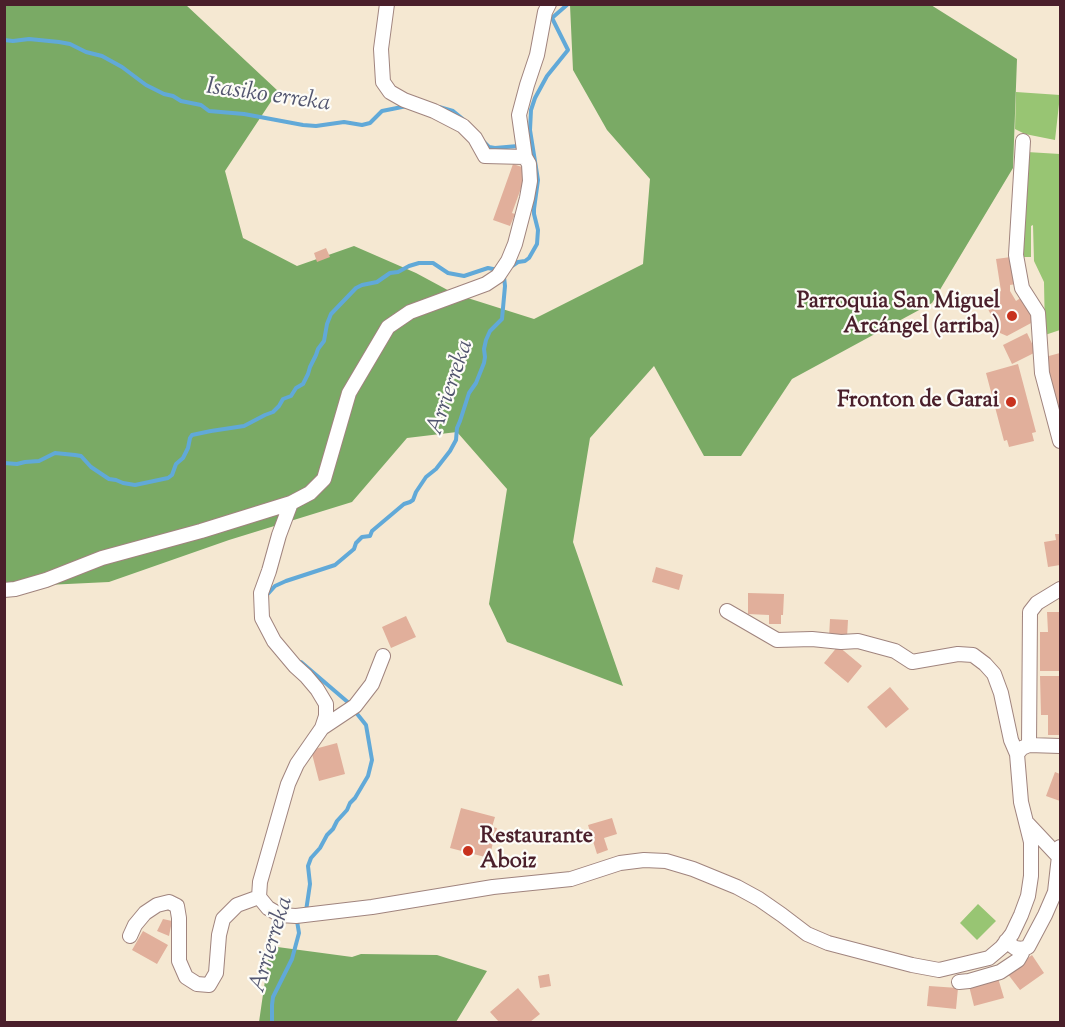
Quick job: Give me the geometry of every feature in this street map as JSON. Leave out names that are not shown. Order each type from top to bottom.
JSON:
[{"type":"street","points":[[387,4],[381,49],[383,82],[390,92],[463,126],[475,138],[485,156],[525,157]]},
{"type":"street","points":[[4,591],[15,590],[46,580],[102,558],[291,503],[310,493],[324,479],[349,393],[388,327],[410,312],[486,284],[498,276],[508,261],[516,244],[530,181],[529,164],[525,157],[519,115],[549,4]]},
{"type":"street","points":[[1023,141],[1017,255],[1022,288],[1038,313],[1042,373],[1060,441]]},
{"type":"street","points":[[291,503],[261,593],[262,618],[274,641],[317,689],[326,704],[326,716],[322,728],[297,764],[288,784],[260,882],[259,897],[267,908],[280,915],[302,915],[382,906],[493,887],[571,879],[620,863],[644,860],[666,861],[737,887],[775,909],[807,934],[828,943],[939,970],[988,957],[1012,934],[1028,896],[1031,876],[1031,842],[1021,802],[1030,612],[1037,603],[1060,589]]},
{"type":"street","points":[[728,611],[777,640],[858,641],[895,651],[912,662],[958,654],[973,655],[994,674],[1001,693],[1011,740],[1023,750],[1060,746]]},
{"type":"street","points":[[322,728],[350,709],[372,684],[383,656]]},
{"type":"street","points":[[1006,941],[1022,950],[1028,947],[1055,891],[1060,852],[1026,822]]},
{"type":"street","points":[[130,936],[145,913],[157,905],[169,902],[177,906],[179,961],[186,977],[197,984],[209,985],[216,972],[219,934],[223,919],[237,906],[259,897]]},
{"type":"street","points":[[959,982],[1000,972],[1018,960],[1022,950]]},
{"type":"green space","points":[[4,5],[186,5],[278,91],[225,171],[243,238],[297,266],[354,246],[416,273],[455,294],[534,319],[643,264],[650,179],[607,130],[573,70],[570,5],[931,5],[1017,59],[1013,168],[932,303],[792,379],[741,456],[704,456],[654,366],[590,438],[573,542],[623,686],[507,642],[489,604],[507,489],[457,432],[407,438],[352,502],[229,540],[109,582],[5,587]]},
{"type":"green space","points":[[1016,92],[1060,95],[1055,140],[1025,134],[1015,129]]},
{"type":"green space","points":[[1027,152],[1060,154],[1060,330],[1045,335],[1044,282],[1034,261],[1033,225],[1031,226],[1031,257],[1022,257]]},
{"type":"green space","points":[[978,904],[996,921],[977,940],[960,923]]},
{"type":"green space","points":[[270,946],[352,957],[361,954],[437,955],[487,971],[456,1022],[259,1022]]},
{"type":"building","points":[[513,164],[528,169],[512,213],[515,214],[510,226],[493,220]]},
{"type":"building","points":[[326,248],[330,257],[317,262],[314,253]]},
{"type":"building","name":"Parroquia San Miguel Arcángel (arriba)","points":[[1011,257],[1016,284],[1010,285],[1010,291],[1016,301],[1022,297],[1030,310],[1033,322],[1007,336],[1000,333],[985,303],[1001,291],[996,259]]},
{"type":"building","points":[[1027,333],[1036,352],[1012,364],[1003,345]]},
{"type":"building","points":[[1060,353],[1060,409],[1059,409],[1045,357]]},
{"type":"building","name":"Fronton de Garai","points":[[1018,364],[1036,432],[1032,433],[1034,441],[1009,447],[1007,440],[1004,441],[986,373]]},
{"type":"building","points":[[1055,534],[1060,534],[1060,565],[1048,567],[1044,542],[1056,540]]},
{"type":"building","points":[[656,567],[683,575],[679,590],[652,582]]},
{"type":"building","points":[[748,593],[784,594],[781,624],[769,624],[769,615],[748,614]]},
{"type":"building","points":[[1047,612],[1060,612],[1060,671],[1040,671],[1040,632],[1048,632]]},
{"type":"building","points":[[406,616],[416,637],[391,648],[382,627]]},
{"type":"building","points":[[830,619],[848,620],[847,638],[829,638]]},
{"type":"building","points":[[838,646],[862,666],[848,683],[824,663]]},
{"type":"building","points":[[1040,676],[1060,676],[1060,735],[1048,735],[1048,715],[1041,715]]},
{"type":"building","points":[[890,687],[909,709],[886,728],[867,707]]},
{"type":"building","points":[[337,743],[345,774],[319,781],[311,750]]},
{"type":"building","points":[[1055,772],[1060,774],[1060,801],[1046,796]]},
{"type":"building","points":[[461,808],[495,817],[492,827],[497,828],[489,858],[450,848]]},
{"type":"building","points":[[612,818],[617,834],[604,838],[608,850],[597,854],[588,825]]},
{"type":"building","points":[[163,919],[172,921],[169,936],[157,931]]},
{"type":"building","points":[[143,931],[168,945],[157,964],[132,950]]},
{"type":"building","points":[[1032,955],[1044,973],[1020,990],[1007,973]]},
{"type":"building","points":[[549,974],[551,986],[540,988],[538,976]]},
{"type":"building","points":[[998,978],[1004,998],[974,1006],[969,986]]},
{"type":"building","points":[[929,986],[958,988],[956,1009],[927,1006]]},
{"type":"building","points":[[518,988],[540,1014],[530,1022],[499,1022],[490,1012]]},
{"type":"waterway","name":"Arrierreka","points":[[512,266],[529,258],[537,244],[538,230],[534,209],[538,180],[530,130],[531,110],[547,76],[568,50],[552,18],[568,4]]},
{"type":"waterway","name":"Isasiko erreka","points":[[4,40],[29,39],[70,44],[86,52],[102,56],[164,94],[181,101],[201,105],[209,111],[244,114],[303,125],[316,126],[344,122],[362,125],[370,123],[382,111],[407,106]]},
{"type":"waterway","name":"Isasiko erreka","points":[[439,107],[453,111],[464,120]]},
{"type":"waterway","name":"Isasiko erreka","points":[[483,141],[489,147],[495,148],[518,146]]},
{"type":"waterway","points":[[4,463],[39,461],[55,453],[81,456],[91,467],[109,479],[123,483],[135,485],[168,478],[172,475],[176,464],[183,458],[192,435],[244,426],[273,412],[283,399],[291,396],[296,388],[303,384],[318,349],[324,341],[331,314],[356,288],[377,282],[390,273],[419,263],[433,263],[448,273],[464,276],[488,268],[498,270]]},
{"type":"waterway","name":"Arrierreka","points":[[266,596],[275,586],[286,581],[335,565],[354,549],[362,537],[370,536],[372,531],[404,504],[413,500],[426,477],[436,469],[450,451],[456,440],[457,428],[469,393],[484,363],[486,340],[490,331],[502,319],[504,277]]},
{"type":"waterway","name":"Arrierreka","points":[[301,662],[350,704]]},
{"type":"waterway","name":"Arrierreka","points":[[306,911],[310,884],[308,866],[311,858],[355,798],[368,776],[372,760],[366,725],[354,710]]},
{"type":"waterway","name":"Arrierreka","points":[[272,1022],[273,997],[292,959],[299,933],[297,921],[299,919]]},
{"type":"place","name":"Parroquia San Miguel Arcángel (arriba)","points":[[1012,316]]},
{"type":"place","name":"Fronton de Garai","points":[[1011,402]]},
{"type":"place","name":"Restaurante Aboiz","points":[[468,851]]}]
